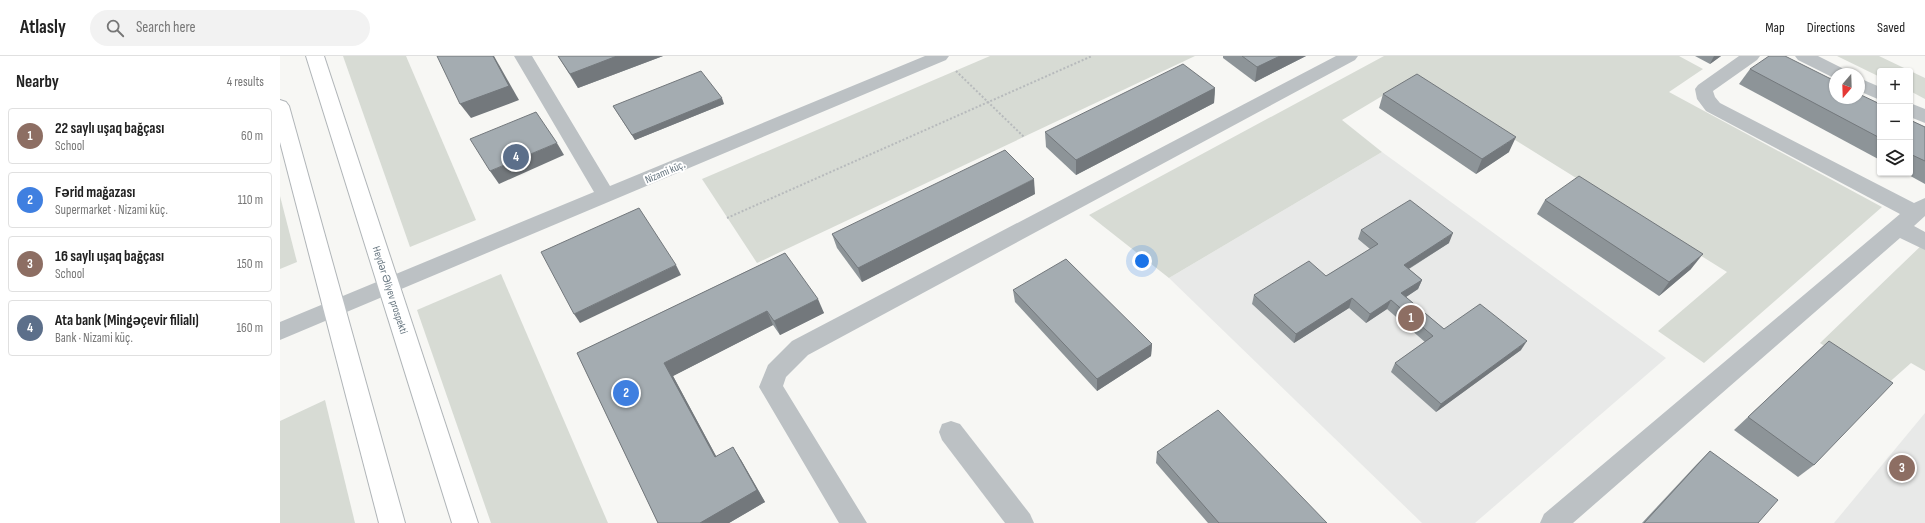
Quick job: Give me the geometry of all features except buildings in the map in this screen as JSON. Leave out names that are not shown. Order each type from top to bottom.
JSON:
[{"type":"main road","name":"Heydər Əliyev prospekti","points":[[315,56],[465,523]]},
{"type":"main road","points":[[280,106],[392,523]]},
{"type":"street","points":[[523,56],[606,196]]},
{"type":"street","name":"Nizami küç.","points":[[280,335],[334,308],[388,285],[606,196],[940,56]]},
{"type":"street","points":[[854,523],[771,387],[776,372],[800,348],[1349,56]]},
{"type":"street","points":[[1751,56],[1704,89],[1706,99],[1713,107],[1913,215],[1925,242]]},
{"type":"street","points":[[1804,56],[1829,68]]},
{"type":"street","points":[[1865,87],[1877,93]]},
{"type":"street","points":[[1913,111],[1925,117]]},
{"type":"street","points":[[1553,523],[1913,215]]},
{"type":"street","points":[[951,432],[1020,523]]},
{"type":"path","points":[[727,218],[1092,56]]},
{"type":"path","points":[[956,71],[1024,137]]},
{"type":"shaded area","points":[[343,56],[406,56],[476,220],[410,247]]},
{"type":"shaded area","points":[[990,56],[1195,56],[757,263],[702,179]]},
{"type":"shaded area","points":[[1384,56],[1679,56],[1703,69],[1669,92],[1882,207],[1704,363],[1658,331],[1727,272],[1414,77],[1342,120],[1382,152],[1169,278],[1089,215]]},
{"type":"shaded area","points":[[1837,56],[1879,56],[1904,68],[1877,68],[1877,76],[1865,70],[1865,68],[1862,68]]},
{"type":"shaded area","points":[[1913,72],[1925,78],[1925,99],[1913,93]]},
{"type":"shaded area","points":[[1382,152],[1666,358],[1475,523],[1422,523],[1169,278]]},
{"type":"shaded area","points":[[280,196],[297,262],[280,269]]},
{"type":"shaded area","points":[[1925,242],[1925,371],[1911,363],[1885,386],[1820,343]]},
{"type":"shaded area","points":[[501,274],[608,523],[491,523],[417,310]]},
{"type":"shaded area","points":[[325,400],[355,523],[280,523],[280,421]]},
{"type":"shaded area","points":[[1925,413],[1925,523],[1834,523]]},
{"type":"place","name":"Ata bank (Mingəçevir filialı)","points":[[516,157]]},
{"type":"place","name":"22 saylı uşaq bağçası","points":[[1411,318]]},
{"type":"place","name":"Fərid mağazası","points":[[626,393]]},
{"type":"place","name":"16 saylı uşaq bağçası","points":[[1902,468]]}]
